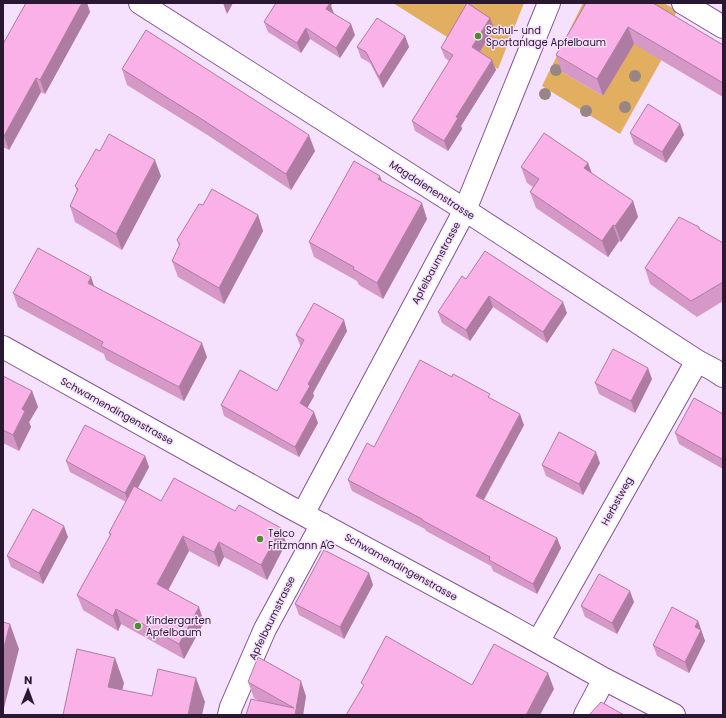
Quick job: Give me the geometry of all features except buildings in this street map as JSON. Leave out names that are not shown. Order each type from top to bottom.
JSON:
[{"type":"street","name":"Magdalenenstrasse","points":[[140,3],[465,210],[714,366]]},
{"type":"street","name":"Apfelbaumstrasse","points":[[303,514],[465,210],[550,3]]},
{"type":"street","points":[[683,3],[723,26]]},
{"type":"street","name":"Schwamendingenstrasse","points":[[3,347],[303,514],[604,679],[674,715]]},
{"type":"street","name":"Herbstweg","points":[[538,642],[714,366]]},
{"type":"street","name":"Apfelbaumstrasse","points":[[229,715],[231,707],[265,629],[322,524]]},
{"type":"street","points":[[585,715],[604,679]]},
{"type":"shaded area","name":"Schul- und Sportanlage Apfelbaum","points":[[393,3],[524,3],[498,69]]},
{"type":"shaded area","points":[[583,3],[602,3],[562,72],[603,96],[657,3],[664,3],[677,11],[668,29],[662,59],[620,134],[542,86]]},
{"type":"place","name":"Schul- und Sportanlage Apfelbaum","points":[[478,36]]},
{"type":"place","name":"Telco Fritzmann AG","points":[[260,539]]},
{"type":"place","name":"Kindergarten Apfelbaum","points":[[138,626]]}]
